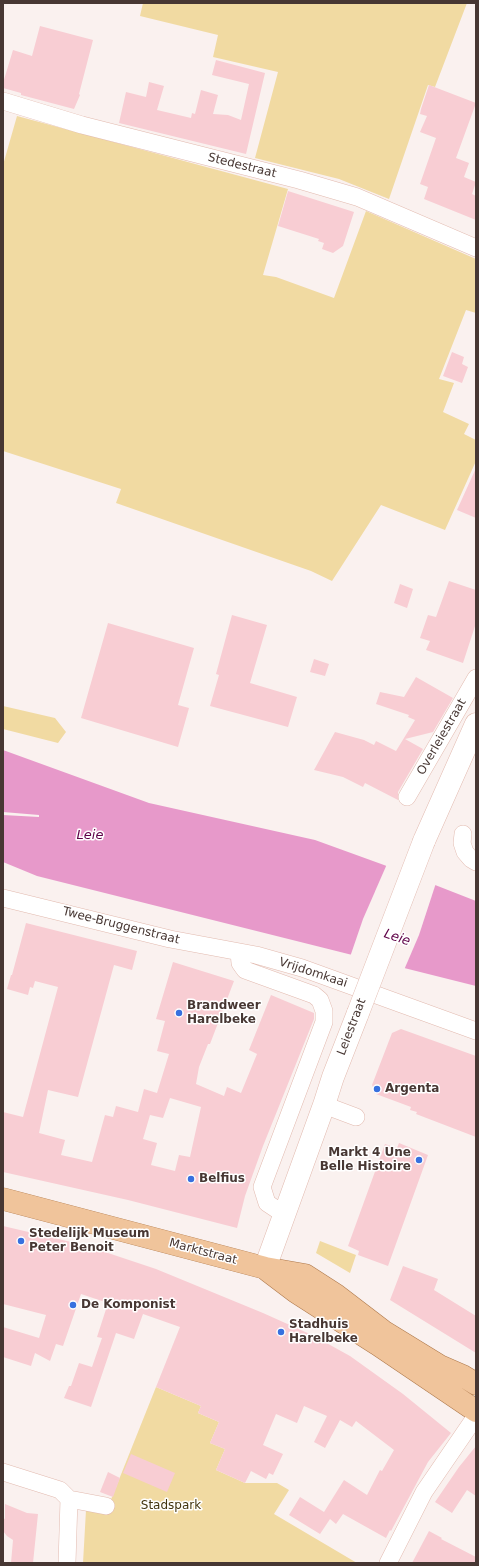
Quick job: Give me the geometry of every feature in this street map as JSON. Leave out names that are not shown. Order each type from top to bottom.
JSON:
[{"type":"main road","name":"Overleiestraat","points":[[424,841],[476,724]]},
{"type":"main road","name":"Leiestraat","points":[[264,1268],[279,1211],[324,1105],[333,1077],[424,841]]},
{"type":"main road","name":"Marktstraat","points":[[3,1199],[264,1268],[305,1275],[336,1295],[382,1332],[440,1366],[463,1376],[476,1384]]},
{"type":"main road","name":"Marktstraat","points":[[264,1268],[296,1292],[377,1344],[474,1421]]},
{"type":"street","name":"Stedestraat","points":[[3,101],[82,125],[299,180],[357,197],[476,248]]},
{"type":"street","name":"Overleiestraat","points":[[407,797],[476,678]]},
{"type":"street","points":[[463,834],[462,848],[467,856],[476,862]]},
{"type":"street","name":"Twee-Bruggenstraat","points":[[3,898],[170,939],[239,953]]},
{"type":"street","points":[[239,953],[240,963],[245,970],[314,996],[320,1000],[325,1015],[324,1022],[262,1187],[267,1203],[279,1211]]},
{"type":"street","name":"Vrijdomkaai","points":[[239,953],[302,968],[476,1031]]},
{"type":"street","points":[[324,1105],[356,1117]]},
{"type":"street","points":[[388,1563],[424,1492],[474,1421]]},
{"type":"street","points":[[3,1472],[60,1490],[69,1499],[106,1506]]},
{"type":"street","points":[[67,1563],[69,1499]]},
{"type":"green space","points":[[143,3],[467,3],[435,87],[428,85],[389,199],[339,179],[255,158],[278,72],[213,57],[218,35],[140,16]]},
{"type":"green space","points":[[17,116],[288,189],[263,275],[276,277],[334,298],[366,211],[476,259],[476,313],[466,310],[439,379],[454,383],[443,412],[469,424],[464,434],[476,440],[476,461],[445,530],[381,505],[332,581],[311,571],[116,503],[121,489],[3,451],[3,165]]},
{"type":"green space","points":[[3,706],[55,718],[66,732],[58,743],[3,729]]},
{"type":"green space","points":[[320,1241],[356,1255],[350,1273],[316,1253]]},
{"type":"green space","name":"Stadspark","points":[[156,1387],[201,1406],[198,1413],[219,1422],[210,1443],[225,1449],[216,1470],[245,1483],[277,1483],[289,1490],[274,1514],[357,1563],[83,1563],[86,1510],[106,1512]]},
{"type":"water","name":"Leie","points":[[3,750],[149,803],[315,840],[476,901],[476,986],[37,876],[3,862],[3,815],[39,817],[39,815],[3,812]]},
{"type":"pier","points":[[387,864],[436,883],[419,935],[404,970],[350,957],[363,919]]},
{"type":"building","points":[[40,26],[93,40],[79,94],[80,95],[74,109],[21,95],[21,93],[3,88],[3,83],[13,50],[32,56]]},
{"type":"building","points":[[216,60],[265,73],[246,154],[119,123],[126,92],[146,97],[149,82],[164,86],[157,110],[191,118],[192,113],[195,114],[201,90],[218,95],[213,114],[228,115],[241,120],[249,84],[212,75]]},
{"type":"building","points":[[429,85],[476,103],[456,158],[469,163],[464,177],[476,182],[472,194],[476,196],[476,220],[424,199],[428,187],[420,184],[436,138],[420,132],[427,116],[420,114]]},
{"type":"building","points":[[288,191],[354,212],[343,246],[333,253],[322,249],[324,243],[318,241],[319,239],[278,226]]},
{"type":"building","points":[[452,352],[464,357],[462,364],[468,367],[462,383],[443,376]]},
{"type":"building","points":[[476,468],[476,518],[457,510]]},
{"type":"building","points":[[449,581],[476,590],[476,623],[463,663],[426,650],[430,641],[420,638],[428,615],[436,617]]},
{"type":"building","points":[[400,584],[413,589],[407,608],[394,603]]},
{"type":"building","points":[[232,615],[267,625],[250,683],[297,697],[288,727],[210,706],[219,675],[216,674]]},
{"type":"building","points":[[108,623],[194,648],[178,705],[189,708],[178,747],[81,718]]},
{"type":"building","points":[[314,659],[329,664],[325,676],[310,672]]},
{"type":"building","points":[[416,677],[453,698],[433,732],[405,739],[423,749],[398,792],[398,800],[365,783],[363,787],[343,777],[314,770],[335,732],[364,740],[374,745],[376,741],[396,751],[415,720],[408,717],[409,715],[376,704],[380,692],[404,697]]},
{"type":"building","points":[[26,923],[137,951],[132,970],[114,965],[78,1097],[48,1090],[39,1133],[65,1140],[61,1155],[92,1162],[105,1115],[113,1117],[116,1106],[138,1112],[144,1089],[157,1093],[169,1054],[157,1051],[165,1021],[156,1019],[173,962],[234,981],[210,1044],[208,1044],[199,1067],[196,1084],[224,1096],[227,1087],[241,1093],[257,1054],[249,1050],[271,995],[314,1013],[314,1019],[263,1146],[245,1196],[237,1228],[128,1200],[3,1172],[3,1112],[23,1117],[58,987],[35,981],[33,988],[30,987],[28,995],[7,989]],"holes":[[[170,1098],[201,1107],[190,1157],[179,1155],[175,1171],[151,1165],[157,1143],[143,1139],[150,1115],[163,1118]]]},
{"type":"building","points":[[401,1029],[476,1056],[476,1137],[416,1114],[417,1112],[410,1110],[411,1107],[376,1094],[372,1085],[392,1033]]},
{"type":"building","points":[[399,1143],[428,1155],[388,1266],[358,1255],[359,1251],[348,1246],[385,1144],[397,1148]]},
{"type":"building","points":[[3,1226],[84,1245],[156,1269],[312,1335],[350,1356],[403,1394],[451,1433],[428,1462],[386,1538],[343,1514],[336,1524],[330,1519],[320,1534],[289,1515],[300,1497],[324,1512],[344,1480],[367,1495],[380,1470],[382,1471],[394,1450],[356,1421],[352,1427],[340,1420],[325,1448],[314,1442],[327,1416],[304,1406],[297,1423],[276,1414],[263,1445],[283,1454],[273,1475],[269,1473],[266,1479],[251,1471],[245,1483],[216,1470],[225,1449],[210,1443],[219,1422],[198,1413],[201,1406],[156,1387],[180,1327],[143,1314],[134,1339],[116,1333],[91,1407],[64,1398],[69,1386],[71,1386],[79,1363],[92,1367],[102,1338],[97,1337],[108,1303],[81,1294],[63,1346],[56,1344],[50,1361],[35,1353],[31,1366],[3,1357],[3,1327],[39,1338],[46,1315],[3,1304]]},
{"type":"building","points":[[403,1266],[438,1279],[434,1290],[476,1316],[476,1353],[390,1300]]},
{"type":"building","points":[[476,1446],[476,1496],[467,1490],[452,1513],[435,1502],[459,1467]]},
{"type":"building","points":[[131,1454],[175,1473],[167,1492],[123,1473]]},
{"type":"building","points":[[108,1472],[120,1478],[113,1497],[100,1492]]},
{"type":"building","points":[[5,1504],[27,1513],[38,1514],[33,1563],[11,1563],[13,1540],[3,1531]]},
{"type":"building","points":[[429,1531],[476,1557],[476,1563],[412,1563]]},
{"type":"place","name":"Brandweer Harelbeke","points":[[179,1013]]},
{"type":"place","name":"Argenta","points":[[377,1089]]},
{"type":"place","name":"Markt 4 Une Belle Histoire","points":[[419,1160]]},
{"type":"place","name":"Belfius","points":[[191,1179]]},
{"type":"place","name":"Stedelijk Museum Peter Benoit","points":[[21,1241]]},
{"type":"place","name":"De Komponist","points":[[73,1305]]},
{"type":"place","name":"Stadhuis Harelbeke","points":[[281,1332]]}]
